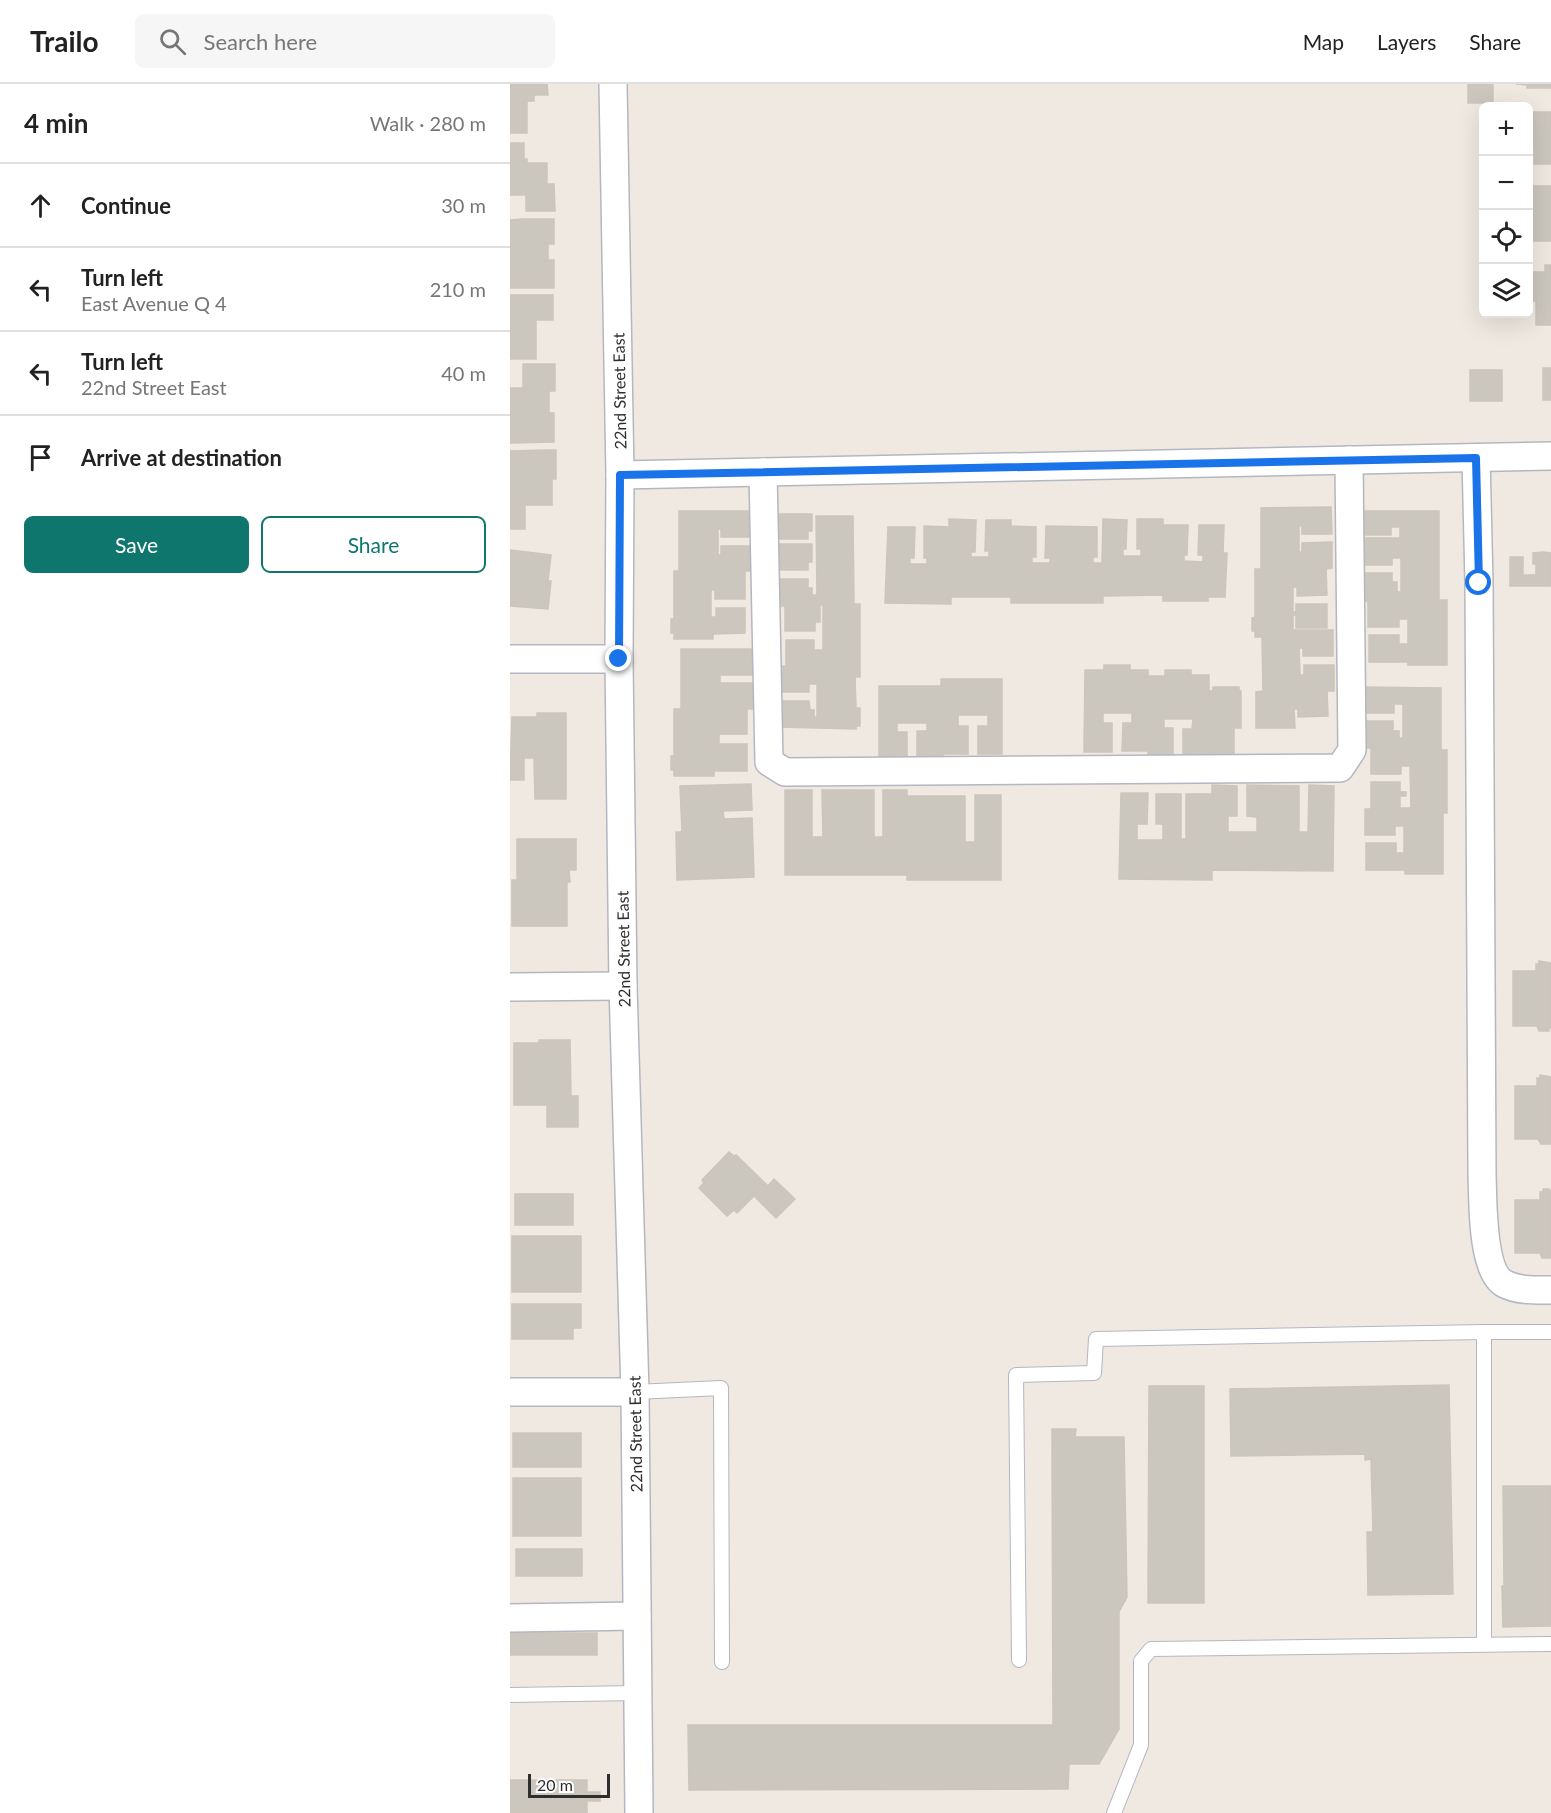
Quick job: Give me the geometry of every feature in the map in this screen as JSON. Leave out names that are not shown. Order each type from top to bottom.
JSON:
[{"type":"street","name":"22nd Street East","points":[[613,84],[620,475],[619,659],[623,986],[635,1392],[639,1813]]},
{"type":"street","points":[[620,475],[1551,456]]},
{"type":"street","points":[[1476,458],[1479,583],[1482,1173],[1486,1247],[1497,1277],[1505,1284],[1526,1290],[1551,1290]]},
{"type":"street","points":[[763,472],[769,762],[785,772],[1340,768],[1352,750],[1349,460]]},
{"type":"street","points":[[510,659],[619,659]]},
{"type":"street","points":[[510,987],[623,986]]},
{"type":"street","points":[[510,1392],[635,1392]]},
{"type":"street","points":[[510,1618],[637,1616]]},
{"type":"lane","points":[[1484,1332],[1484,1644]]},
{"type":"lane","points":[[1019,1660],[1016,1375],[1094,1373],[1096,1339],[1551,1332]]},
{"type":"lane","points":[[635,1392],[721,1388],[722,1662]]},
{"type":"lane","points":[[1114,1813],[1142,1745],[1141,1661],[1151,1649],[1551,1644]]},
{"type":"lane","points":[[510,1695],[638,1693]]},
{"type":"building","points":[[510,84],[547,84],[548,95],[534,95],[534,101],[527,101],[527,133],[510,133]]},
{"type":"building","points":[[1468,84],[1493,84],[1493,102],[1468,103]]},
{"type":"building","points":[[1516,84],[1551,84],[1551,88],[1527,88],[1527,85]]},
{"type":"building","points":[[1533,112],[1551,112],[1551,164],[1534,164]]},
{"type":"building","points":[[510,143],[524,143],[524,159],[527,159],[527,163],[547,163],[547,184],[554,184],[555,211],[526,211],[526,195],[510,195]]},
{"type":"building","points":[[1533,186],[1551,186],[1551,241],[1533,241]]},
{"type":"building","points":[[554,219],[554,244],[548,244],[548,260],[554,260],[554,288],[510,288],[510,220]]},
{"type":"building","points":[[1545,265],[1551,265],[1551,325],[1536,325],[1533,272],[1545,272]]},
{"type":"building","points":[[510,295],[553,295],[553,320],[536,320],[536,359],[510,359]]},
{"type":"building","points":[[523,364],[555,364],[555,391],[549,391],[549,413],[554,413],[554,442],[510,443],[510,388],[523,388]]},
{"type":"building","points":[[1543,368],[1551,368],[1551,400],[1543,400]]},
{"type":"building","points":[[1470,370],[1502,370],[1502,401],[1470,401]]},
{"type":"building","points":[[556,450],[556,479],[552,479],[552,505],[525,505],[525,529],[510,529],[510,451]]},
{"type":"building","points":[[1331,507],[1332,534],[1302,534],[1302,526],[1299,526],[1299,552],[1302,552],[1302,543],[1332,542],[1332,568],[1326,569],[1327,595],[1297,596],[1297,587],[1293,587],[1293,612],[1296,612],[1296,604],[1327,604],[1327,628],[1296,628],[1296,615],[1293,615],[1293,630],[1333,630],[1333,656],[1303,656],[1303,648],[1299,648],[1300,675],[1304,675],[1304,665],[1334,665],[1334,691],[1327,691],[1328,716],[1298,717],[1298,709],[1294,709],[1295,728],[1256,728],[1256,692],[1263,691],[1262,637],[1255,637],[1255,631],[1252,631],[1252,618],[1255,617],[1255,569],[1261,569],[1261,508]]},
{"type":"building","points":[[679,511],[749,511],[749,537],[721,537],[721,529],[718,529],[718,555],[721,555],[721,546],[750,546],[750,571],[745,571],[745,599],[715,599],[715,590],[711,590],[711,617],[716,617],[716,608],[745,608],[745,633],[713,634],[713,639],[674,639],[674,633],[671,633],[671,619],[674,619],[674,571],[679,571]]},
{"type":"building","points":[[1361,511],[1439,511],[1439,600],[1447,600],[1447,665],[1369,662],[1369,635],[1399,635],[1399,644],[1408,644],[1408,619],[1399,619],[1399,627],[1368,627],[1368,601],[1363,601],[1363,573],[1392,573],[1392,582],[1397,582],[1397,592],[1401,592],[1401,558],[1392,558],[1392,565],[1362,565],[1362,538],[1400,538],[1400,527],[1391,527],[1391,535],[1361,535]]},
{"type":"building","points":[[777,514],[812,514],[812,531],[808,531],[808,539],[777,539]]},
{"type":"building","points":[[816,516],[853,516],[854,604],[860,604],[860,677],[855,677],[856,708],[860,708],[860,726],[856,726],[856,729],[780,727],[780,701],[809,701],[810,710],[814,710],[814,717],[817,717],[817,684],[809,684],[809,692],[779,692],[779,666],[786,666],[786,640],[814,640],[814,650],[823,650],[823,605],[820,605],[820,622],[815,622],[815,631],[785,631],[785,606],[779,606],[778,579],[808,579],[808,588],[812,588],[812,595],[817,595]]},
{"type":"building","points":[[949,519],[976,520],[975,552],[971,552],[971,557],[989,557],[989,551],[985,551],[986,520],[1011,520],[1011,526],[1036,527],[1036,557],[1032,557],[1032,563],[1050,563],[1050,558],[1045,558],[1046,526],[1097,527],[1097,557],[1093,557],[1093,563],[1102,563],[1103,519],[1127,520],[1126,549],[1123,549],[1123,556],[1141,556],[1141,549],[1137,549],[1137,519],[1163,519],[1163,525],[1188,525],[1187,555],[1184,555],[1184,561],[1203,562],[1203,555],[1198,555],[1199,525],[1224,525],[1223,553],[1227,553],[1225,597],[1208,597],[1208,601],[1163,601],[1163,595],[1103,596],[1103,603],[1011,603],[1011,597],[951,597],[951,604],[885,603],[888,527],[915,527],[914,558],[910,558],[910,564],[927,564],[927,558],[924,558],[924,526],[949,527]]},
{"type":"building","points":[[778,544],[812,544],[812,562],[808,562],[808,570],[778,570]]},
{"type":"building","points":[[510,550],[551,555],[548,609],[510,606]]},
{"type":"building","points":[[1533,553],[1551,553],[1551,586],[1510,586],[1510,557],[1523,557],[1523,575],[1536,575]]},
{"type":"building","points":[[681,649],[753,649],[753,675],[720,675],[720,683],[754,683],[754,709],[747,709],[747,734],[719,734],[719,744],[747,744],[747,771],[714,771],[714,776],[674,776],[674,770],[671,770],[671,756],[674,756],[674,709],[681,709]]},
{"type":"building","points":[[1104,665],[1130,665],[1130,670],[1148,670],[1148,676],[1165,676],[1165,670],[1191,670],[1191,675],[1209,675],[1209,691],[1213,691],[1213,687],[1239,687],[1241,691],[1241,728],[1234,728],[1234,757],[1183,757],[1183,729],[1192,729],[1193,719],[1164,719],[1164,728],[1173,728],[1173,758],[1148,758],[1148,751],[1122,751],[1123,723],[1132,723],[1132,713],[1103,713],[1103,723],[1112,723],[1112,752],[1084,752],[1085,670],[1104,670]]},
{"type":"building","points":[[941,679],[1002,679],[1002,754],[978,754],[978,726],[988,726],[988,715],[958,715],[958,726],[968,726],[968,754],[943,754],[943,760],[917,760],[917,731],[927,731],[927,723],[897,723],[897,732],[907,732],[907,760],[879,760],[879,686],[941,686]]},
{"type":"building","points":[[1364,687],[1441,688],[1441,750],[1447,750],[1447,813],[1443,813],[1443,874],[1405,874],[1405,870],[1366,870],[1366,843],[1396,843],[1396,853],[1404,853],[1404,826],[1395,826],[1395,835],[1365,835],[1365,809],[1371,809],[1371,782],[1400,782],[1400,792],[1406,792],[1406,796],[1400,796],[1400,808],[1411,808],[1410,766],[1401,766],[1401,774],[1371,774],[1371,748],[1364,748],[1364,721],[1393,721],[1393,731],[1399,731],[1399,738],[1403,738],[1403,704],[1394,704],[1394,713],[1364,713]]},
{"type":"building","points":[[537,713],[566,713],[566,799],[535,799],[534,758],[524,758],[524,780],[510,780],[512,717],[537,717]]},
{"type":"building","points":[[751,784],[752,810],[723,811],[724,819],[752,818],[754,877],[677,880],[676,832],[682,832],[680,786]]},
{"type":"building","points":[[1212,785],[1237,786],[1237,816],[1228,816],[1228,832],[1257,832],[1257,817],[1247,816],[1247,785],[1299,786],[1299,832],[1308,832],[1309,785],[1334,786],[1333,871],[1212,870],[1212,880],[1119,879],[1121,793],[1148,793],[1147,824],[1137,824],[1137,840],[1163,840],[1163,824],[1156,824],[1156,794],[1181,794],[1181,839],[1186,839],[1186,794],[1212,794]]},
{"type":"building","points":[[785,790],[812,790],[812,837],[823,837],[822,790],[874,790],[874,837],[883,837],[883,790],[907,790],[907,796],[965,796],[965,842],[975,842],[975,795],[1001,795],[1001,880],[907,880],[907,875],[785,875]]},
{"type":"building","points":[[517,839],[576,839],[576,870],[569,870],[570,882],[567,882],[567,926],[512,926],[512,880],[517,880]]},
{"type":"building","points":[[1539,961],[1551,963],[1551,1028],[1549,1031],[1539,1031],[1537,1026],[1513,1026],[1513,971],[1536,971],[1536,964],[1539,964]]},
{"type":"building","points":[[539,1040],[570,1040],[571,1096],[578,1096],[578,1127],[547,1127],[547,1105],[514,1105],[514,1043],[539,1043]]},
{"type":"building","points":[[1540,1075],[1551,1077],[1551,1144],[1541,1144],[1538,1139],[1515,1139],[1515,1086],[1537,1086],[1537,1078],[1540,1078]]},
{"type":"building","points":[[729,1152],[736,1155],[768,1186],[774,1179],[795,1199],[776,1218],[754,1196],[737,1213],[734,1210],[727,1216],[699,1188],[704,1183],[702,1180]]},
{"type":"building","points":[[1543,1189],[1549,1189],[1551,1192],[1551,1258],[1542,1258],[1540,1253],[1515,1253],[1515,1200],[1540,1200],[1540,1192],[1543,1192]]},
{"type":"building","points":[[515,1194],[573,1194],[573,1225],[515,1225]]},
{"type":"building","points":[[512,1236],[581,1236],[581,1292],[512,1292]]},
{"type":"building","points":[[512,1304],[581,1304],[581,1328],[573,1328],[573,1339],[512,1339]]},
{"type":"building","points":[[1449,1385],[1453,1594],[1368,1595],[1367,1532],[1373,1532],[1371,1459],[1365,1460],[1365,1454],[1231,1456],[1230,1389]]},
{"type":"building","points":[[1149,1386],[1204,1386],[1204,1603],[1148,1603]]},
{"type":"building","points":[[1052,1429],[1076,1429],[1075,1437],[1124,1437],[1127,1597],[1119,1612],[1119,1729],[1099,1764],[1069,1764],[1068,1789],[689,1790],[688,1725],[1053,1725]]},
{"type":"building","points":[[513,1433],[581,1433],[581,1467],[513,1467]]},
{"type":"building","points":[[513,1478],[581,1478],[581,1536],[513,1536]]},
{"type":"building","points":[[1503,1486],[1551,1486],[1551,1626],[1503,1627]]},
{"type":"building","points":[[516,1549],[582,1549],[582,1576],[516,1576]]},
{"type":"building","points":[[510,1633],[597,1633],[597,1655],[510,1655]]},
{"type":"building","points":[[510,1780],[587,1780],[587,1792],[600,1792],[600,1801],[587,1801],[587,1813],[510,1813]]},
{"type":"route","points":[[619,659],[620,475],[1476,458],[1479,583]]}]
